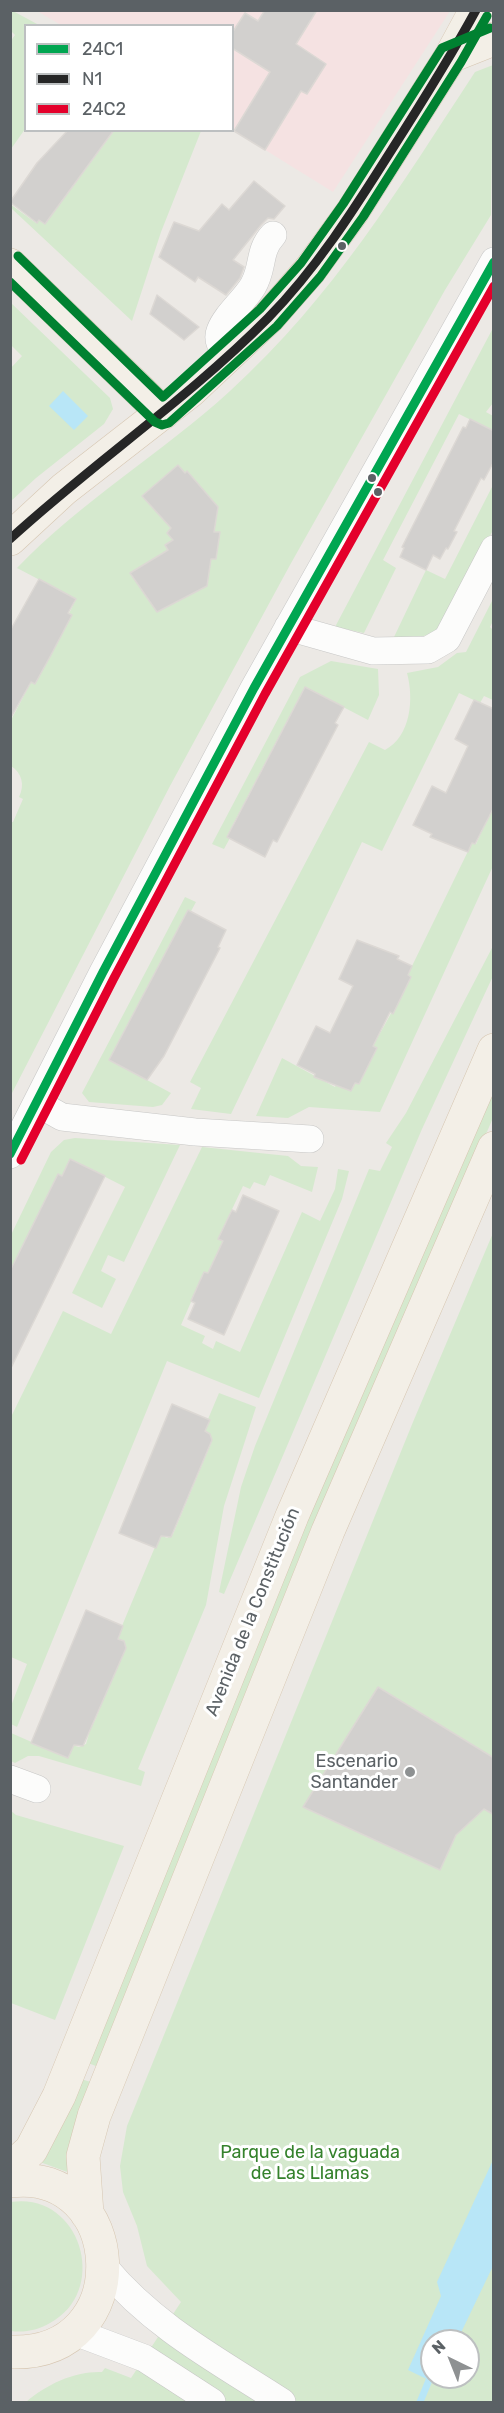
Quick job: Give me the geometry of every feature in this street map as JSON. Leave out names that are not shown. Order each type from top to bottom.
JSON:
[{"type":"main road","points":[[10,539],[64,489],[163,413],[228,356],[276,309],[310,270],[353,211],[451,56],[476,10]]},
{"type":"main road","points":[[451,56],[494,39]]},
{"type":"main road","points":[[10,264],[163,413]]},
{"type":"main road","name":"Avenida de la Constitución","points":[[10,2169],[31,2150],[59,2096],[291,1516],[494,1050]]},
{"type":"main road","points":[[87,2214],[83,2156],[94,2116],[328,1531],[494,1148]]},
{"type":"main road","points":[[10,2181],[31,2181],[47,2185],[62,2192],[87,2214],[100,2240],[105,2268],[97,2303],[75,2332],[44,2349],[16,2358]]},
{"type":"street","points":[[228,356],[219,344],[220,331],[253,286],[260,272],[262,250],[273,235]]},
{"type":"street","points":[[10,1155],[120,941],[288,627],[494,261]]},
{"type":"street","points":[[288,627],[311,636],[373,651],[428,650],[447,639],[494,549]]},
{"type":"street","points":[[37,1103],[63,1117],[195,1132],[310,1139]]},
{"type":"street","points":[[10,1779],[36,1789]]},
{"type":"street","points":[[105,2268],[128,2296],[162,2325],[282,2403]]},
{"type":"street","points":[[75,2332],[136,2354],[212,2403]]},
{"type":"shaded area","points":[[37,11],[450,11],[333,192],[234,131],[234,24],[59,24]]},
{"type":"green space","points":[[11,10],[37,24],[24,24],[24,130],[11,149],[10,42],[15,35],[11,31]]},
{"type":"green space","points":[[493,65],[491,215],[445,290],[290,565],[170,786],[11,1095],[10,822],[13,822],[23,799],[19,797],[22,788],[21,780],[18,772],[11,766],[10,722],[31,682],[35,684],[76,599],[17,568],[94,499],[204,414],[267,355],[333,279],[363,239],[392,199],[475,72]]},
{"type":"green space","points":[[113,132],[201,132],[161,232],[132,321],[11,208],[10,204],[36,223],[39,220],[45,224]]},
{"type":"green space","points":[[10,302],[110,398],[113,409],[104,424],[11,501],[11,368],[22,356],[11,345]]},
{"type":"green space","points":[[493,328],[493,403],[486,412],[493,416],[493,431],[459,414],[383,560],[396,568],[364,633],[335,627]]},
{"type":"green space","points":[[493,485],[493,530],[445,622],[428,635],[394,637],[426,570],[445,579]]},
{"type":"green space","points":[[493,599],[493,621],[490,627],[493,630],[493,700],[484,696],[480,703],[459,693],[382,851],[362,842],[231,1114],[191,1109],[201,1088],[190,1082],[369,742],[385,750],[394,744],[405,726],[410,705],[407,673],[438,667],[457,653],[466,652]]},
{"type":"green space","points":[[331,661],[378,669],[379,695],[368,720],[305,687],[227,836],[230,838],[224,849],[212,844],[300,677]]},
{"type":"green space","points":[[493,807],[493,866],[380,1112],[309,1107],[288,1118],[256,1116],[282,1058],[335,1087],[336,1084],[351,1091],[355,1083],[359,1084],[377,1048],[373,1046],[411,977],[408,975],[412,966],[472,843],[476,844]]},
{"type":"green space","points":[[185,897],[196,902],[110,1060],[171,1093],[162,1105],[153,1107],[89,1102],[82,1093]]},
{"type":"green space","points":[[493,946],[493,976],[422,1129],[224,1594],[219,1592],[241,1487],[255,1446],[369,1169],[380,1171],[392,1147],[386,1143],[406,1113]]},
{"type":"green space","points":[[493,1084],[493,1118],[450,1216],[101,2068],[88,2063],[246,1665]]},
{"type":"green space","points":[[75,1138],[180,1145],[124,1262],[108,1255],[101,1271],[116,1279],[102,1308],[72,1293],[125,1187],[70,1159],[62,1176],[58,1174],[11,1270],[10,1237],[51,1152],[64,1140]]},
{"type":"green space","points":[[202,1147],[288,1156],[301,1166],[318,1167],[312,1192],[270,1175],[265,1186],[254,1182],[250,1189],[243,1186],[218,1239],[223,1241],[208,1273],[204,1272],[181,1325],[205,1336],[202,1343],[213,1349],[216,1341],[240,1352],[302,1212],[320,1221],[335,1189],[338,1169],[349,1171],[342,1199],[259,1398],[167,1361],[17,1727],[11,1724],[11,1706],[27,1664],[11,1657],[10,1419],[63,1311],[111,1334]]},
{"type":"green space","name":"Parque de la vaguada de Las Llamas","points":[[493,1233],[493,2402],[26,2402],[62,2380],[92,2372],[102,2372],[105,2368],[131,2378],[181,2302],[147,2266],[137,2226],[123,2192],[120,2166],[127,2126],[413,1422]]},
{"type":"green space","points":[[219,1393],[256,1407],[224,1506],[206,1605],[138,1769],[145,1772],[141,1786],[39,1756],[28,1756],[15,1763],[11,1761],[11,1733],[68,1758],[72,1745],[79,1747],[86,1744],[90,1730],[87,1724],[92,1726],[96,1718],[125,1645],[117,1638],[119,1633],[160,1535],[167,1538],[173,1534],[212,1441],[210,1434],[203,1431]]},
{"type":"green space","points":[[10,1810],[16,1815],[124,1846],[55,2020],[11,2003]]},
{"type":"green space","points":[[81,2079],[94,2083],[70,2173],[40,2162]]},
{"type":"green space","points":[[11,2202],[35,2203],[55,2212],[70,2227],[79,2246],[83,2267],[79,2289],[69,2308],[50,2323],[16,2332],[11,2331]]},
{"type":"water","points":[[63,391],[88,416],[74,430],[49,406]]},
{"type":"water","points":[[493,2160],[493,2266],[463,2329],[426,2329],[441,2296],[437,2282]]},
{"type":"water","points":[[420,2343],[420,2376],[408,2370]]},
{"type":"building","points":[[265,10],[317,10],[296,44],[326,64],[307,94],[301,91],[265,150],[234,131],[270,72],[234,49],[234,30],[245,13],[258,21]]},
{"type":"building","points":[[66,132],[113,132],[45,224],[39,220],[37,223],[10,202],[37,163]]},
{"type":"building","points":[[254,181],[285,206],[274,219],[268,218],[261,225],[233,260],[244,267],[240,278],[226,295],[198,277],[195,282],[159,257],[174,222],[199,231],[222,204],[229,210]]},
{"type":"building","points":[[157,295],[199,327],[184,340],[150,314]]},
{"type":"building","points":[[470,419],[494,431],[494,461],[484,480],[481,478],[454,531],[457,532],[448,549],[446,548],[440,559],[433,555],[426,570],[400,557],[404,548],[402,547],[463,427],[466,428]]},
{"type":"building","points":[[178,465],[185,473],[187,471],[218,507],[214,532],[220,532],[216,559],[211,559],[207,586],[157,612],[130,573],[168,550],[165,545],[173,540],[167,533],[171,528],[142,496]]},
{"type":"building","points":[[39,579],[76,599],[68,613],[72,615],[35,684],[31,682],[10,719],[10,631]]},
{"type":"building","points":[[305,687],[344,707],[335,723],[338,725],[277,842],[273,840],[265,857],[227,837]]},
{"type":"building","points":[[474,700],[494,709],[494,807],[475,844],[472,843],[468,852],[430,837],[432,834],[413,825],[432,786],[446,793],[468,746],[455,739]]},
{"type":"building","points":[[188,910],[226,930],[218,947],[220,948],[164,1056],[147,1080],[109,1060]]},
{"type":"building","points":[[357,940],[399,956],[397,959],[412,966],[408,975],[411,977],[393,1014],[390,1012],[373,1046],[377,1048],[359,1084],[355,1083],[351,1091],[314,1077],[315,1074],[297,1065],[316,1026],[330,1033],[353,986],[339,979]]},
{"type":"building","points":[[70,1159],[105,1176],[10,1370],[10,1271],[58,1174],[62,1176]]},
{"type":"building","points":[[243,1195],[279,1211],[224,1335],[188,1319],[195,1303],[191,1301],[199,1283],[204,1272],[208,1273],[223,1241],[218,1239],[232,1210],[236,1212]]},
{"type":"building","points":[[172,1404],[210,1420],[205,1431],[210,1434],[212,1440],[171,1537],[161,1536],[156,1548],[119,1533]]},
{"type":"building","points":[[86,1610],[123,1626],[118,1639],[124,1641],[126,1648],[83,1746],[74,1745],[68,1758],[31,1743]]},
{"type":"building","name":"Escenario Santander","points":[[378,1687],[494,1758],[494,1815],[484,1809],[456,1835],[440,1870],[303,1807]]},
{"type":"waterway","points":[[420,2402],[425,2389]]},
{"type":"transit line","name":"N1","points":[[10,539],[74,483],[206,376],[286,299],[318,260],[362,197],[434,83],[476,10]]},
{"type":"transit line","points":[[10,282],[155,422],[162,425],[169,423],[277,326],[320,277],[363,217],[461,62],[487,16]]},
{"type":"transit line","points":[[18,256],[163,397],[260,309],[301,263],[343,204],[442,48],[490,28]]},
{"type":"transit line","name":"24C1","points":[[10,1154],[103,972],[254,688],[494,262]]},
{"type":"transit line","name":"24C2","points":[[21,1160],[114,978],[265,694],[494,286]]},
{"type":"place","name":"Escenario Santander","points":[[410,1772]]}]
